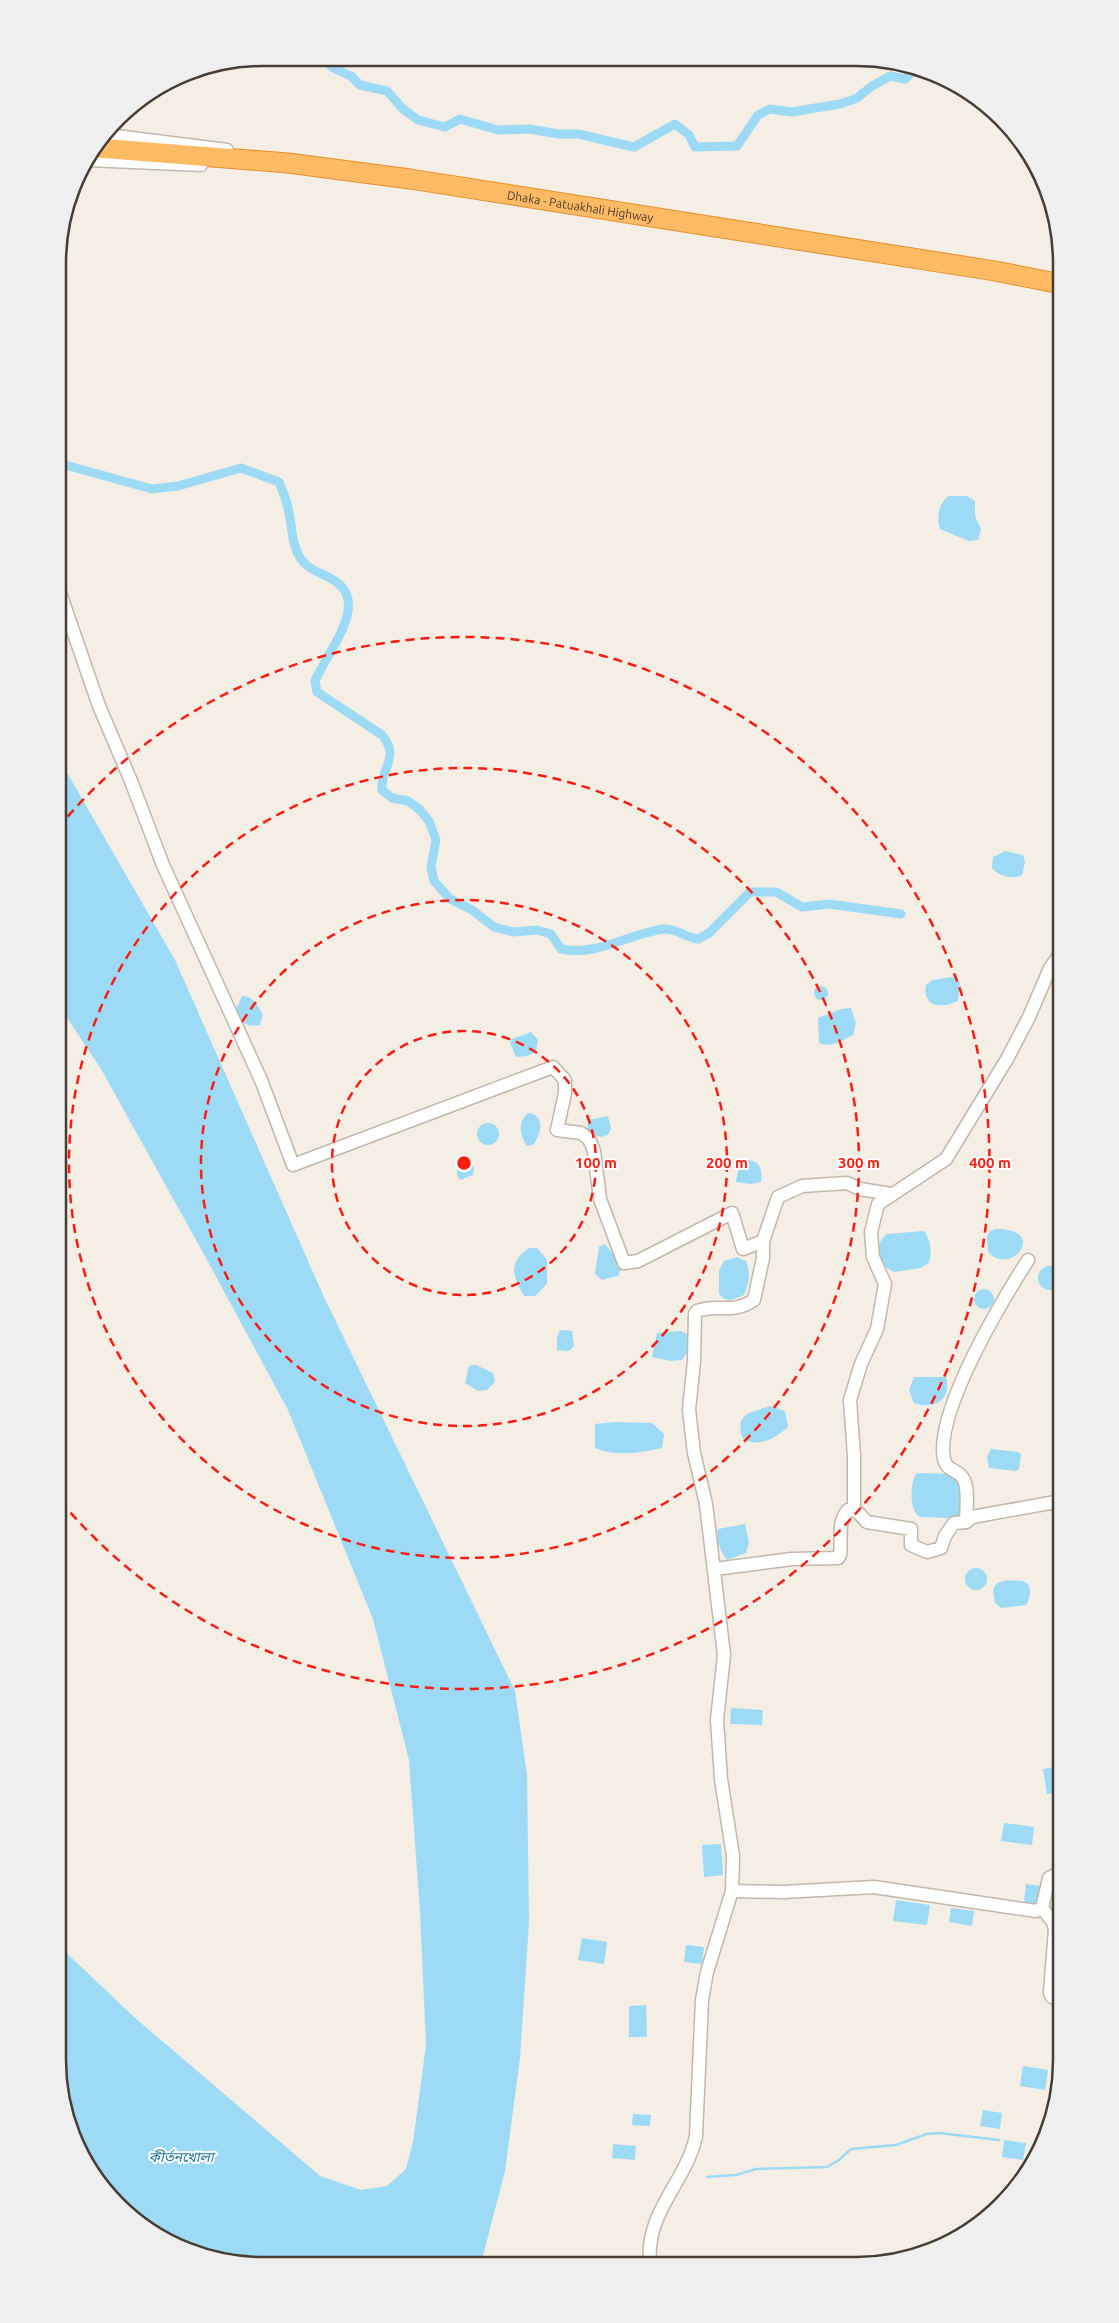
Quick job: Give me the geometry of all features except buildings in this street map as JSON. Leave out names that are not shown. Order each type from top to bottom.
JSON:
[{"type":"highway","name":"Dhaka - Patuakhali Highway","points":[[104,148],[288,163],[420,181],[1053,282]]},
{"type":"street","points":[[113,136],[256,153],[288,163]]},
{"type":"street","points":[[96,160],[254,167],[288,163]]},
{"type":"street","points":[[66,610],[99,706],[131,781],[163,864],[261,1080],[293,1165],[553,1068],[565,1080],[565,1093],[557,1130],[581,1133],[589,1139],[594,1151],[600,1199],[624,1263],[638,1261],[732,1213],[743,1249],[764,1242]]},
{"type":"street","points":[[854,1510],[854,1456],[850,1400],[861,1364],[877,1329],[885,1284],[873,1257],[871,1232],[878,1204],[890,1194],[946,1159],[1007,1059],[1029,1018],[1053,964]]},
{"type":"street","points":[[650,2257],[650,2234],[656,2218],[693,2150],[696,2136],[702,2000],[707,1972],[732,1891],[733,1856],[721,1779],[717,1720],[724,1655],[706,1504],[694,1453],[689,1410],[694,1361],[695,1314],[697,1311],[707,1308],[730,1310],[743,1307],[754,1300],[763,1258],[764,1242],[778,1197],[802,1186],[847,1183],[860,1189],[890,1194]]},
{"type":"street","points":[[966,1522],[964,1481],[958,1473],[949,1469],[945,1463],[943,1451],[947,1418],[975,1353],[1028,1260]]},
{"type":"street","points":[[715,1569],[792,1559],[838,1558],[840,1555],[840,1530],[843,1515],[848,1510],[859,1512],[867,1522],[911,1529],[911,1545],[927,1552],[941,1548],[945,1536],[954,1523],[966,1522],[972,1517],[1053,1502]]},
{"type":"street","points":[[1042,1908],[1049,1878],[1053,1876]]},
{"type":"street","points":[[732,1891],[783,1892],[874,1887],[1036,1911],[1042,1908]]},
{"type":"street","points":[[1042,1908],[1053,1921]]},
{"type":"street","points":[[1053,1955],[1050,1993],[1053,1998]]},
{"type":"water","points":[[949,496],[967,496],[975,501],[975,516],[981,529],[978,540],[969,541],[940,529],[939,511],[943,502]]},
{"type":"water","name":"কীর্তনখোলা","points":[[66,771],[175,960],[324,1297],[515,1691],[527,1775],[529,1922],[520,2058],[505,2171],[483,2257],[264,2257],[225,2253],[188,2242],[143,2216],[115,2190],[87,2147],[73,2111],[66,2059],[66,1953],[134,2017],[320,2176],[361,2190],[387,2186],[406,2169],[413,2142],[426,2045],[420,1912],[409,1760],[373,1619],[288,1410],[101,1069],[66,1016]]},
{"type":"water","points":[[1005,851],[1023,855],[1025,862],[1022,875],[1006,876],[992,868],[993,857]]},
{"type":"water","points":[[952,977],[960,982],[958,1001],[946,1005],[930,1002],[927,998],[926,985],[933,980]]},
{"type":"water","points":[[818,986],[824,986],[828,993],[824,1000],[818,1000],[814,996],[814,990]]},
{"type":"water","points":[[242,996],[246,996],[255,1002],[259,1008],[263,1015],[260,1025],[247,1025],[240,1017],[236,1009]]},
{"type":"water","points":[[851,1008],[856,1023],[853,1035],[828,1045],[819,1043],[818,1018],[841,1009]]},
{"type":"water","points":[[531,1032],[538,1040],[536,1052],[527,1056],[516,1057],[510,1043],[512,1039]]},
{"type":"water","points":[[528,1113],[538,1117],[540,1131],[533,1145],[527,1146],[523,1138],[521,1125]]},
{"type":"water","points":[[608,1116],[611,1129],[608,1135],[601,1137],[587,1133],[588,1120]]},
{"type":"water","points":[[488,1123],[496,1126],[499,1134],[496,1142],[488,1145],[480,1142],[477,1134],[480,1126]]},
{"type":"water","points":[[748,1160],[755,1162],[760,1167],[761,1182],[750,1184],[736,1182],[740,1161]]},
{"type":"water","points":[[472,1161],[473,1175],[460,1180],[457,1175],[457,1165]]},
{"type":"water","points":[[995,1229],[1011,1231],[1020,1236],[1023,1243],[1021,1250],[1015,1256],[1007,1259],[997,1258],[988,1252],[987,1236],[990,1231]]},
{"type":"water","points":[[924,1231],[930,1246],[929,1263],[920,1268],[894,1272],[882,1265],[879,1248],[883,1237],[887,1234]]},
{"type":"water","points":[[605,1244],[622,1266],[618,1276],[602,1280],[595,1274],[599,1247]]},
{"type":"water","points":[[529,1248],[537,1248],[547,1260],[547,1284],[535,1296],[524,1296],[517,1282],[514,1270],[518,1259]]},
{"type":"water","points":[[737,1257],[746,1261],[748,1266],[749,1279],[747,1287],[744,1295],[731,1300],[724,1299],[719,1294],[719,1271],[724,1261]]},
{"type":"water","points":[[1050,1266],[1053,1267],[1053,1289],[1050,1290],[1042,1286],[1038,1278],[1042,1270]]},
{"type":"water","points":[[984,1289],[991,1292],[994,1299],[991,1306],[984,1309],[977,1306],[974,1299],[977,1292]]},
{"type":"water","points":[[560,1330],[572,1331],[574,1346],[569,1351],[557,1350],[557,1337]]},
{"type":"water","points":[[681,1331],[689,1335],[688,1351],[682,1360],[671,1361],[652,1357],[657,1333]]},
{"type":"water","points":[[476,1365],[493,1373],[495,1382],[487,1390],[478,1391],[465,1383],[469,1366]]},
{"type":"water","points":[[914,1377],[946,1377],[947,1385],[944,1397],[934,1404],[921,1405],[914,1403],[909,1390]]},
{"type":"water","points":[[770,1406],[785,1411],[788,1427],[773,1438],[761,1442],[749,1442],[743,1439],[741,1430],[742,1419],[750,1413]]},
{"type":"water","points":[[614,1422],[652,1423],[664,1434],[662,1448],[637,1453],[620,1453],[595,1448],[595,1424]]},
{"type":"water","points":[[991,1449],[1021,1454],[1019,1469],[1016,1471],[989,1468],[987,1457]]},
{"type":"water","points":[[919,1473],[955,1474],[959,1477],[962,1509],[959,1516],[949,1518],[920,1517],[916,1514],[912,1503],[912,1490],[914,1478]]},
{"type":"water","points":[[745,1524],[749,1543],[746,1553],[727,1560],[719,1545],[718,1529]]},
{"type":"water","points":[[976,1568],[986,1575],[987,1579],[980,1589],[976,1590],[966,1583],[965,1579],[972,1569]]},
{"type":"water","points":[[1008,1580],[1021,1581],[1028,1584],[1030,1593],[1026,1605],[1001,1608],[995,1603],[993,1589],[997,1583]]},
{"type":"water","points":[[731,1708],[763,1710],[762,1725],[730,1724]]},
{"type":"water","points":[[1053,1767],[1053,1793],[1047,1794],[1043,1769]]},
{"type":"water","points":[[1004,1823],[1034,1827],[1032,1845],[1001,1841]]},
{"type":"water","points":[[721,1844],[723,1875],[704,1877],[702,1845]]},
{"type":"water","points":[[1026,1884],[1041,1886],[1039,1904],[1024,1902]]},
{"type":"water","points":[[896,1900],[930,1905],[927,1925],[893,1921]]},
{"type":"water","points":[[951,1908],[974,1911],[972,1926],[949,1922]]},
{"type":"water","points":[[582,1938],[607,1942],[604,1964],[578,1960]]},
{"type":"water","points":[[686,1945],[704,1947],[702,1964],[684,1962]]},
{"type":"water","points":[[646,2005],[647,2037],[629,2037],[629,2006]]},
{"type":"water","points":[[1023,2066],[1048,2070],[1045,2090],[1020,2086]]},
{"type":"water","points":[[983,2110],[1002,2113],[1000,2129],[980,2126]]},
{"type":"water","points":[[633,2114],[651,2115],[650,2126],[632,2125]]},
{"type":"water","points":[[1004,2140],[1026,2143],[1023,2160],[1002,2157]]},
{"type":"water","points":[[613,2144],[636,2146],[635,2160],[612,2158]]},
{"type":"waterway","points":[[331,66],[351,76],[360,85],[387,91],[403,109],[418,120],[445,127],[460,119],[498,130],[529,129],[559,134],[578,134],[634,147],[675,124],[689,135],[695,147],[737,146],[758,115],[770,109],[791,112],[840,104],[857,98],[872,86],[890,76],[905,79],[910,74]]},
{"type":"waterway","points":[[66,465],[152,489],[178,486],[241,468],[279,482],[289,511],[293,540],[301,559],[310,568],[332,579],[342,587],[348,597],[348,609],[340,634],[315,681],[317,692],[382,735],[390,750],[390,757],[382,782],[382,790],[392,798],[408,801],[419,809],[429,821],[436,840],[431,867],[434,881],[450,899],[472,910],[494,927],[513,932],[537,930],[551,934],[561,949],[574,951],[600,947],[651,931],[664,929],[673,930],[698,939],[709,933],[750,892],[776,892],[802,907],[829,904],[901,914]]},
{"type":"waterway","points":[[707,2177],[736,2175],[756,2169],[827,2167],[839,2160],[851,2149],[896,2145],[927,2134],[939,2133],[999,2140]]}]
